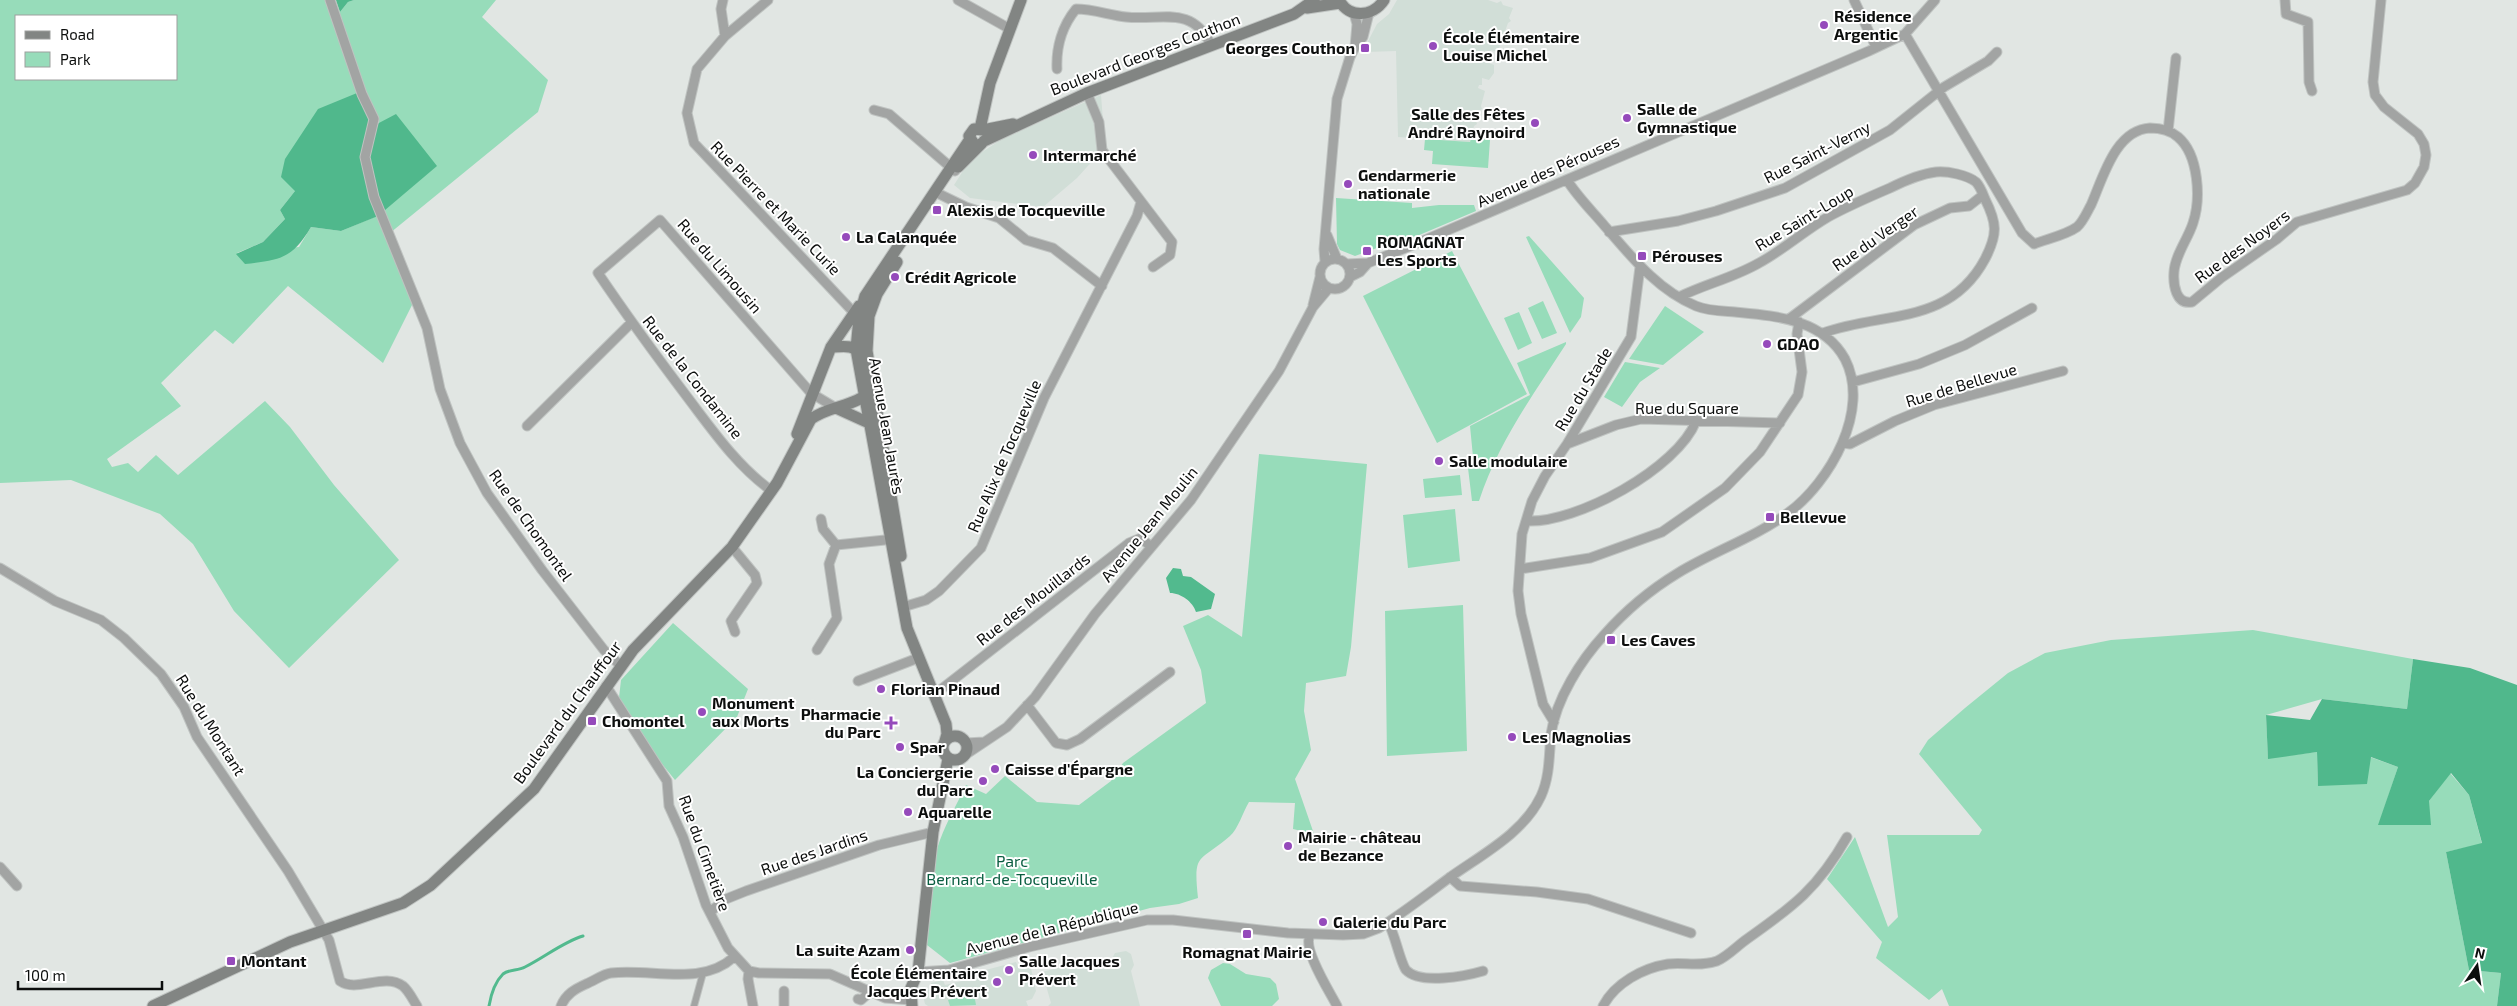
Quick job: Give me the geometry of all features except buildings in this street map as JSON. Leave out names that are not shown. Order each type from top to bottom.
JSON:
[{"type":"main road","name":"Avenue Jean Jaurès","points":[[861,316],[877,294],[953,169],[979,135],[990,84],[1021,0]]},
{"type":"main road","name":"Boulevard Georges Couthon","points":[[1303,9],[1314,0]]},
{"type":"main road","points":[[1339,2],[1354,13],[1369,13],[1376,10],[1384,0]]},
{"type":"main road","name":"Boulevard Georges Couthon","points":[[979,135],[1007,132],[1027,120],[1087,93],[1303,9],[1339,2]]},
{"type":"main road","name":"Avenue Jean Jaurès","points":[[979,135],[978,105],[990,84]]},
{"type":"main road","points":[[984,106],[990,117],[1007,126]]},
{"type":"main road","name":"Boulevard Georges Couthon","points":[[979,135],[1027,120]]},
{"type":"main road","name":"Avenue Jean Jaurès","points":[[894,539],[865,398],[861,316],[866,296],[938,194]]},
{"type":"main road","points":[[792,451],[812,393],[831,347],[861,316]]},
{"type":"main road","points":[[831,347],[848,346],[862,350]]},
{"type":"main road","name":"Avenue Jean Jaurès","points":[[862,350],[873,388],[894,539],[906,607],[907,628],[918,658],[961,740]]},
{"type":"main road","points":[[792,451],[811,419],[820,413],[865,398],[873,388]]},
{"type":"main road","points":[[836,408],[869,423]]},
{"type":"main road","name":"Boulevard du Chauffour","points":[[153,1006],[290,942],[403,903],[431,885],[534,789],[620,665],[732,547],[772,491],[792,451]]},
{"type":"main road","name":"Avenue Jean Jaurès","points":[[906,607],[946,724],[947,734],[945,741]]},
{"type":"main road","points":[[912,1003],[911,988],[918,972],[934,829],[948,759],[943,751],[945,741],[961,740],[965,755],[956,760],[948,759]]},
{"type":"street","name":"Rue de Chomontel","points":[[330,0],[359,87],[374,119],[365,157],[374,197],[427,328],[440,389],[460,443],[487,493],[604,650],[620,665]]},
{"type":"street","points":[[723,0],[721,9],[725,36]]},
{"type":"street","name":"Rue Pierre et Marie Curie","points":[[768,0],[725,36],[697,69],[687,113],[694,143],[861,316]]},
{"type":"street","points":[[958,0],[1010,28]]},
{"type":"street","points":[[1854,0],[1876,47]]},
{"type":"street","points":[[1934,0],[1905,34],[2022,234],[2034,244],[2076,227],[2085,216],[2122,142],[2132,134],[2144,129],[2158,128],[2168,131],[2176,58]]},
{"type":"street","points":[[2285,0],[2286,14],[2308,22],[2309,82],[2312,91]]},
{"type":"street","name":"Rue des Noyers","points":[[2168,131],[2186,145],[2192,156],[2195,177],[2197,202],[2194,221],[2174,273],[2177,297],[2182,301],[2192,302],[2297,222],[2407,190],[2420,176],[2426,155],[2424,144],[2418,134],[2384,107],[2375,95],[2373,82],[2381,0]]},
{"type":"street","points":[[1056,70],[1056,51],[1070,17],[1076,9],[1089,9],[1129,17],[1175,16],[1190,21],[1204,32],[1211,45]]},
{"type":"street","points":[[1326,262],[1326,232],[1337,98],[1355,47],[1357,24],[1354,13]]},
{"type":"street","points":[[1355,47],[1363,38],[1369,13]]},
{"type":"street","name":"Avenue des Pérouses","points":[[1346,264],[1368,263],[1567,180],[1718,114],[1730,112],[1905,34]]},
{"type":"street","name":"Rue Saint-Verny","points":[[1609,232],[1678,221],[1716,212],[1785,188],[1890,130],[1938,92],[1997,52]]},
{"type":"street","points":[[1087,93],[1099,122],[1102,150],[1172,242],[1170,255],[1153,267]]},
{"type":"street","points":[[874,110],[889,114],[953,169]]},
{"type":"street","name":"Rue Saint-Loup","points":[[1678,296],[1700,287],[1723,281],[1759,263],[1828,218],[1911,179],[1937,172],[1964,176],[1976,183]]},
{"type":"street","points":[[1823,333],[1841,327],[1878,321],[1931,307],[1949,300],[1962,290],[1974,277],[1993,243],[1994,218],[1976,183],[1988,176]]},
{"type":"street","name":"Avenue de la République","points":[[918,972],[950,970],[1029,947],[1147,920],[1173,920],[1311,934],[1355,935],[1373,930],[1388,922],[1507,836],[1526,818],[1540,798],[1549,771],[1554,722],[1564,697],[1583,662],[1598,642],[1623,615],[1642,598],[1682,571],[1757,533],[1787,513],[1816,485],[1843,443],[1853,409],[1853,382],[1843,356],[1823,333],[1799,322],[1789,319],[1705,310],[1662,287],[1640,267],[1567,180]]},
{"type":"street","points":[[938,194],[966,207],[999,218],[1032,242],[1053,248],[1102,286]]},
{"type":"street","name":"Rue du Verger","points":[[1789,319],[1914,225],[1950,208],[1969,206],[1983,195]]},
{"type":"street","name":"Rue Alix de Tocqueville","points":[[906,607],[926,600],[939,591],[981,548],[1044,398],[1102,286],[1141,202]]},
{"type":"street","name":"Rue du Limousin","points":[[598,273],[660,220],[812,393]]},
{"type":"street","points":[[1326,232],[1337,259],[1346,264],[1350,277],[1340,288],[1329,288],[1320,277],[1322,266],[1326,262],[1337,259]]},
{"type":"street","name":"Avenue des Pérouses","points":[[1350,277],[1360,272],[1368,263]]},
{"type":"street","name":"Rue du Stade","points":[[1554,722],[1544,704],[1521,614],[1518,591],[1526,521],[1532,501],[1545,476],[1567,444],[1631,337],[1640,267]]},
{"type":"street","name":"Rue de la Condamine","points":[[598,273],[631,322],[721,441],[754,479],[772,491]]},
{"type":"street","name":"Avenue Jean Moulin","points":[[1313,307],[1320,277]]},
{"type":"street","name":"Avenue Jean Moulin","points":[[965,755],[987,742],[1027,706],[1095,614],[1150,546],[1191,500],[1279,371],[1313,307],[1329,288]]},
{"type":"street","points":[[1853,382],[1919,364],[1965,346],[2032,308]]},
{"type":"street","points":[[527,426],[631,322]]},
{"type":"street","points":[[1520,569],[1590,558],[1662,532],[1725,488],[1760,452],[1798,395],[1801,384],[1799,322]]},
{"type":"street","name":"Rue de Bellevue","points":[[1843,443],[1850,444],[1895,421],[1934,405],[2063,371]]},
{"type":"street","points":[[812,393],[836,408]]},
{"type":"street","name":"Rue du Square","points":[[1567,444],[1616,425],[1642,419],[1780,423]]},
{"type":"street","points":[[1526,521],[1538,522],[1568,514],[1598,503],[1626,488],[1669,457],[1684,443],[1696,421]]},
{"type":"street","points":[[821,519],[823,529],[836,545]]},
{"type":"street","name":"Rue des Mouillards","points":[[936,693],[1129,542],[1141,538],[1150,546]]},
{"type":"street","points":[[836,545],[894,539]]},
{"type":"street","points":[[817,650],[837,618],[829,564],[836,545]]},
{"type":"street","points":[[732,547],[755,575],[757,584],[734,614],[731,622],[735,632]]},
{"type":"street","name":"Rue du Montant","points":[[0,568],[55,601],[101,620],[124,638],[161,674],[176,694],[197,737],[283,864],[330,940],[340,981],[349,985],[382,981],[395,983],[403,987],[417,1006]]},
{"type":"street","points":[[858,681],[918,658]]},
{"type":"street","points":[[1027,706],[1056,742],[1067,745],[1080,739],[1170,672]]},
{"type":"street","name":"Rue du Cimetière","points":[[606,686],[667,781],[669,806],[683,837],[710,912],[734,957],[749,970]]},
{"type":"street","points":[[961,740],[987,742]]},
{"type":"street","name":"Rue des Jardins","points":[[710,912],[726,899],[746,891],[879,845],[934,829]]},
{"type":"street","points":[[1603,1006],[1610,994],[1623,983],[1647,969],[1669,964],[1702,964],[1718,960],[1732,951],[1805,896],[1836,857],[1847,837]]},
{"type":"street","points":[[0,867],[17,886]]},
{"type":"street","points":[[1450,877],[1460,886],[1537,892],[1588,899],[1691,932]]},
{"type":"street","points":[[1388,922],[1403,964],[1411,973],[1428,978],[1448,977],[1483,971]]},
{"type":"street","points":[[1311,934],[1307,940],[1310,953],[1337,1006]]},
{"type":"street","points":[[561,1006],[571,991],[609,973],[703,973],[722,966],[734,957]]},
{"type":"street","points":[[753,1006],[748,979],[749,970],[759,973],[830,974],[885,998],[912,1003]]},
{"type":"street","points":[[694,1006],[703,973]]},
{"type":"street","points":[[784,991],[784,1006]]},
{"type":"street","points":[[858,999],[861,1000],[870,992]]},
{"type":"shaded area","points":[[336,0],[354,0],[348,2],[340,12]]},
{"type":"shaded area","name":"École Élémentaire Louise Michel","points":[[1397,0],[1488,0],[1497,3],[1501,1],[1503,5],[1513,8],[1509,18],[1511,21],[1508,23],[1503,37],[1504,41],[1501,42],[1498,52],[1491,50],[1489,54],[1491,56],[1489,63],[1494,65],[1494,73],[1489,80],[1482,78],[1482,85],[1479,85],[1478,88],[1485,91],[1482,109],[1479,111],[1477,124],[1474,126],[1470,142],[1398,137],[1396,51],[1366,52],[1368,47],[1366,45],[1377,24],[1389,14]]},
{"type":"shaded area","points":[[357,93],[365,110],[377,124],[396,114],[437,166],[378,216],[341,231],[311,227],[298,246],[284,256],[245,264],[236,254],[263,242],[285,219],[280,210],[295,191],[281,177],[285,159],[318,109]]},
{"type":"shaded area","points":[[1101,95],[1105,147],[1077,178],[1043,207],[970,198],[954,185],[970,160],[1002,139]]},
{"type":"shaded area","points":[[1173,568],[1181,569],[1183,576],[1191,577],[1215,594],[1211,609],[1196,612],[1186,599],[1170,593],[1166,578]]},
{"type":"shaded area","points":[[2413,659],[2470,668],[2517,685],[2517,1006],[2497,1006],[2501,973],[2469,970],[2446,852],[2482,843],[2469,795],[2451,773],[2429,801],[2431,825],[2378,825],[2398,767],[2371,757],[2367,784],[2318,786],[2317,752],[2268,759],[2266,715],[2310,720],[2322,699],[2407,709]]},
{"type":"shaded area","points":[[1126,951],[1131,954],[1134,965],[1131,971],[1140,1006],[1048,1006],[1051,1003],[1042,972],[1077,963],[1079,968],[1111,960],[1115,953]]},
{"type":"shaded area","name":"École Élémentaire Jacques Prévert","points":[[1029,959],[1036,991],[1032,999],[1026,1001],[1028,1006],[928,1006],[925,1004],[922,991],[932,989],[931,983],[943,980],[945,985],[979,977],[978,972],[1016,962],[1018,967],[1025,966],[1024,960]]},
{"type":"green space","points":[[0,0],[336,0],[340,12],[348,2],[354,0],[496,0],[482,17],[548,80],[538,112],[390,233],[417,295],[383,363],[288,286],[233,344],[215,330],[161,383],[181,406],[107,459],[112,467],[128,463],[138,472],[156,455],[178,475],[265,401],[290,427],[334,485],[399,560],[289,668],[234,611],[193,544],[160,514],[71,480],[0,483]],"holes":[[[357,93],[364,106],[382,126],[436,166],[377,216],[341,231],[311,227],[299,247],[237,253],[263,242],[285,219],[280,210],[295,191]]]},
{"type":"green space","points":[[1472,135],[1490,140],[1488,168],[1432,164],[1433,151],[1424,150],[1425,139],[1470,142]]},
{"type":"green space","points":[[1336,198],[1412,203],[1412,208],[1439,205],[1474,205],[1476,211],[1417,236],[1396,241],[1355,256],[1340,250],[1337,244]]},
{"type":"green space","points":[[1529,236],[1584,298],[1581,317],[1570,333],[1526,237]]},
{"type":"green space","points":[[1452,251],[1527,394],[1437,443],[1363,296]]},
{"type":"green space","points":[[1543,301],[1557,333],[1542,339],[1528,308]]},
{"type":"green space","points":[[1665,306],[1704,332],[1663,365],[1629,359]]},
{"type":"green space","points":[[1519,312],[1532,343],[1518,350],[1504,318]]},
{"type":"green space","points":[[1566,342],[1506,439],[1479,501],[1472,501],[1468,468],[1474,467],[1470,426],[1530,395],[1517,363]]},
{"type":"green space","points":[[1625,362],[1660,368],[1640,382],[1622,407],[1604,397]]},
{"type":"green space","name":"Parc Bernard-de-Tocqueville","points":[[1259,454],[1367,464],[1351,647],[1346,676],[1306,683],[1304,711],[1311,750],[1295,779],[1314,834],[1293,829],[1295,803],[1249,802],[1233,833],[1200,859],[1197,872],[1198,898],[1179,904],[1150,908],[950,963],[927,945],[932,883],[937,849],[966,785],[986,794],[1005,776],[1037,802],[1079,805],[1111,781],[1123,763],[1206,703],[1201,670],[1183,626],[1208,615],[1242,637]]},
{"type":"green space","points":[[1460,475],[1462,495],[1425,498],[1423,479]]},
{"type":"green space","points":[[1455,509],[1460,561],[1408,568],[1403,515]]},
{"type":"green space","points":[[1463,605],[1467,751],[1387,756],[1385,611]]},
{"type":"green space","points":[[673,623],[748,689],[737,717],[675,780],[650,749],[619,698],[621,680]]},
{"type":"green space","points":[[2253,630],[2413,659],[2407,709],[2322,699],[2266,715],[2268,758],[2317,752],[2318,785],[2370,757],[2398,767],[2379,824],[2429,801],[2450,773],[2469,795],[2482,844],[2446,852],[2469,970],[2501,973],[2497,1006],[1949,1006],[1942,989],[1929,1000],[1876,958],[1882,942],[1827,879],[1855,837],[1888,927],[1898,917],[1887,835],[1979,835],[1982,830],[1919,754],[1928,740],[2008,673],[2045,653],[2111,640]]},
{"type":"green space","points":[[1223,963],[1230,964],[1246,974],[1270,978],[1276,984],[1279,999],[1272,1006],[1221,1006],[1208,978],[1211,970]]},
{"type":"green space","points":[[974,994],[976,1005],[950,1006],[948,1000]]},
{"type":"waterway","points":[[489,1006],[493,989],[503,974],[525,967],[568,942],[583,936]]},
{"type":"place","name":"Résidence Argentic","points":[[1824,25]]},
{"type":"place","name":"École Élémentaire Louise Michel","points":[[1433,46]]},
{"type":"place","name":"Georges Couthon","points":[[1365,48]]},
{"type":"place","name":"Salle de Gymnastique","points":[[1627,118]]},
{"type":"place","name":"Salle des Fêtes André Raynoird","points":[[1535,123]]},
{"type":"place","name":"Intermarché","points":[[1033,155]]},
{"type":"place","name":"Gendarmerie nationale","points":[[1348,184]]},
{"type":"place","name":"Alexis de Tocqueville","points":[[937,210]]},
{"type":"place","name":"La Calanquée","points":[[846,237]]},
{"type":"place","name":"ROMAGNAT Les Sports","points":[[1367,251]]},
{"type":"place","name":"Pérouses","points":[[1642,256]]},
{"type":"place","name":"Crédit Agricole","points":[[895,277]]},
{"type":"place","name":"GDAO","points":[[1767,344]]},
{"type":"place","name":"Salle modulaire","points":[[1439,461]]},
{"type":"place","name":"Bellevue","points":[[1770,517]]},
{"type":"place","name":"Les Caves","points":[[1611,640]]},
{"type":"place","name":"Florian Pinaud","points":[[881,689]]},
{"type":"place","name":"Monument aux Morts","points":[[702,712]]},
{"type":"place","name":"Chomontel","points":[[592,721]]},
{"type":"place","name":"Pharmacie du Parc","points":[[891,723]]},
{"type":"place","name":"Les Magnolias","points":[[1512,737]]},
{"type":"place","name":"Spar","points":[[900,747]]},
{"type":"place","name":"Caisse d'Épargne","points":[[995,769]]},
{"type":"place","name":"La Conciergerie du Parc","points":[[983,781]]},
{"type":"place","name":"Aquarelle","points":[[908,812]]},
{"type":"place","name":"Mairie - château de Bezance","points":[[1288,846]]},
{"type":"place","name":"Galerie du Parc","points":[[1323,922]]},
{"type":"place","name":"Romagnat Mairie","points":[[1247,934]]},
{"type":"place","name":"La suite Azam","points":[[910,950]]},
{"type":"place","name":"Montant","points":[[231,961]]},
{"type":"place","name":"Salle Jacques Prévert","points":[[1009,970]]},
{"type":"place","name":"École Élémentaire Jacques Prévert","points":[[997,982]]}]
